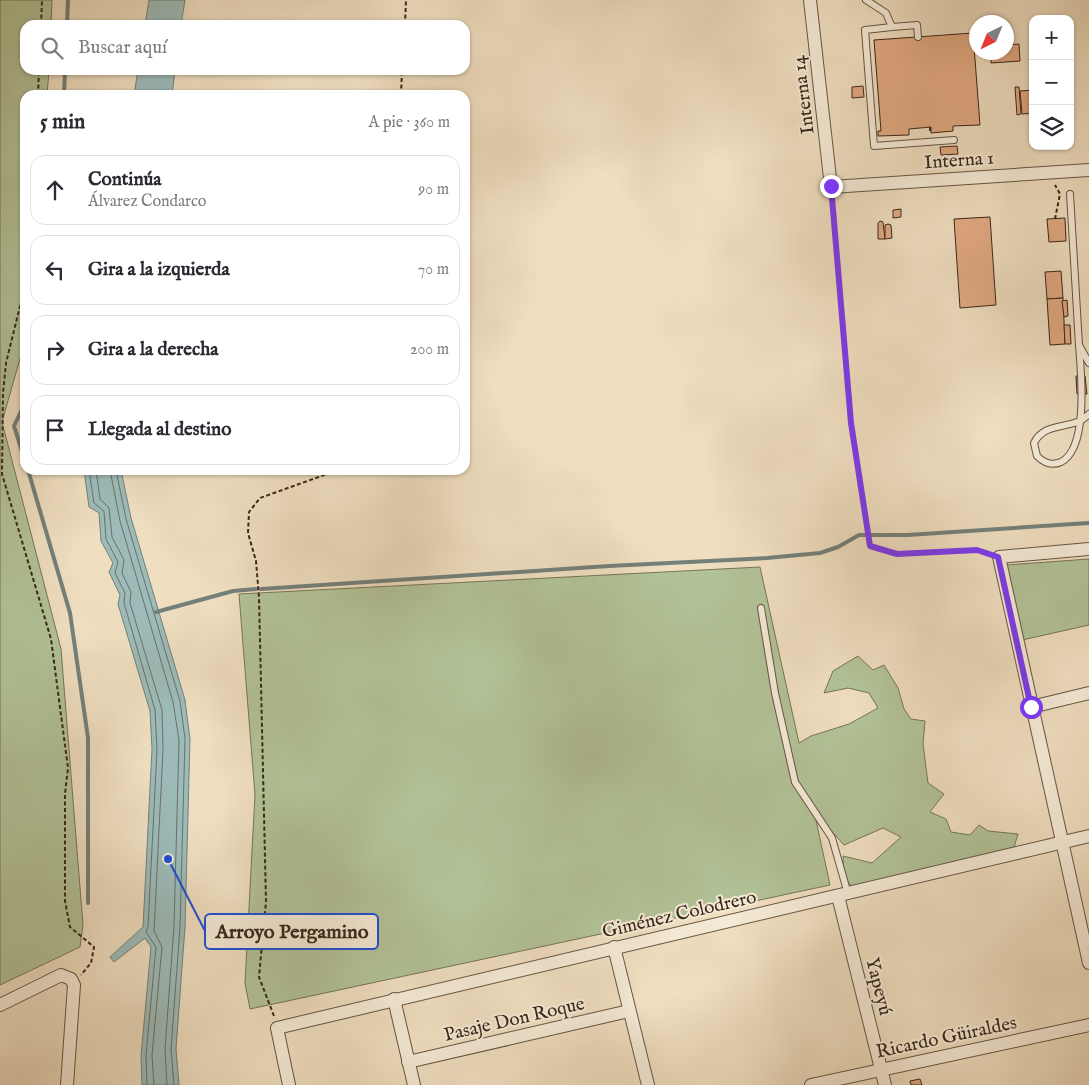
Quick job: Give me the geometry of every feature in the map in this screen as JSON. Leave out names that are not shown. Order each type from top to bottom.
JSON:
[{"type":"street","name":"Interna 14","points":[[810,0],[831,186]]},
{"type":"street","name":"Interna 1","points":[[831,186],[1089,170]]},
{"type":"street","points":[[1089,549],[998,557],[1089,963]]},
{"type":"street","points":[[1031,707],[1089,693]]},
{"type":"street","name":"Giménez Colodrero","points":[[277,1028],[1089,836]]},
{"type":"street","name":"Yapeyú","points":[[843,895],[885,1085]]},
{"type":"street","points":[[614,947],[648,1085]]},
{"type":"street","points":[[0,1005],[61,975],[67,976],[74,985],[67,1085]]},
{"type":"street","points":[[394,999],[414,1085]]},
{"type":"street","name":"Pasaje Don Roque","points":[[408,1062],[629,1012]]},
{"type":"street","name":"Ricardo Güiraldes","points":[[811,1085],[882,1068],[1089,1025]]},
{"type":"street","points":[[277,1028],[289,1085]]},
{"type":"lane","points":[[866,0],[886,13],[892,27]]},
{"type":"lane","points":[[918,37],[917,25],[865,30],[874,146],[954,140]]},
{"type":"lane","points":[[1070,194],[1076,258],[1075,280],[1083,421],[1074,450],[1063,462],[1049,464],[1037,456],[1034,443],[1042,432],[1050,428],[1083,421],[1089,414]]},
{"type":"lane","points":[[1079,345],[1089,363]]},
{"type":"lane","points":[[761,608],[776,693],[795,782],[832,838],[843,895]]},
{"type":"path","points":[[41,20],[42,0]]},
{"type":"path","points":[[405,20],[406,0]]},
{"type":"path","points":[[38,90],[39,75]]},
{"type":"path","points":[[401,90],[402,75]]},
{"type":"path","points":[[1048,172],[1060,194],[1055,219]]},
{"type":"path","points":[[831,186],[851,423],[870,546],[897,554],[977,550],[998,557]]},
{"type":"path","points":[[20,306],[6,363],[2,393],[2,474],[52,648],[68,768],[65,794],[65,901],[70,927],[94,947],[91,963],[74,985]]},
{"type":"path","points":[[277,1028],[272,1005],[259,977],[266,902],[260,627],[256,560],[248,533],[249,512],[260,498],[324,475]]},
{"type":"green space","points":[[0,0],[52,0],[51,20],[20,20],[20,75],[49,75],[47,90],[20,90],[20,359],[2,422],[61,649],[83,925],[80,947],[0,985]]},
{"type":"green space","points":[[1089,559],[1089,625],[1022,640],[1007,565]]},
{"type":"green space","points":[[760,567],[799,743],[811,736],[849,724],[878,708],[869,693],[848,688],[824,693],[833,671],[858,656],[873,670],[884,665],[898,688],[904,709],[911,719],[925,721],[923,744],[928,783],[944,794],[930,812],[946,819],[951,832],[970,835],[979,825],[988,831],[1018,834],[1014,847],[990,858],[853,888],[844,877],[843,856],[872,863],[901,837],[883,828],[844,845],[814,811],[830,885],[250,1009],[245,983],[255,795],[239,594]]},
{"type":"water","points":[[149,0],[185,0],[182,20],[146,20]]},
{"type":"water","points":[[137,75],[174,75],[173,90],[135,90]]},
{"type":"water","points":[[85,475],[122,475],[131,518],[185,700],[190,739],[185,927],[176,1049],[179,1085],[142,1085],[141,1056],[151,947],[145,938],[114,962],[110,957],[143,927],[152,749],[150,711],[118,604],[120,595],[109,572],[113,563],[101,541],[99,513],[89,507]]},
{"type":"building","points":[[969,33],[969,60],[975,60],[980,125],[953,126],[953,131],[931,133],[931,127],[909,129],[909,135],[878,136],[878,131],[881,131],[874,40]]},
{"type":"building","points":[[1014,44],[1019,44],[1020,61],[991,63],[991,60],[1014,60]]},
{"type":"building","points":[[863,86],[864,97],[852,98],[852,87]]},
{"type":"building","points":[[1015,87],[1019,87],[1021,114],[1017,115]]},
{"type":"building","points":[[1029,90],[1029,113],[1022,114],[1020,91]]},
{"type":"building","points":[[957,146],[958,154],[941,155],[940,147]]},
{"type":"building","points":[[901,209],[901,217],[893,218],[893,210]]},
{"type":"building","points":[[990,217],[996,305],[960,308],[954,219]]},
{"type":"building","points":[[1065,218],[1066,241],[1049,242],[1047,219]]},
{"type":"building","points":[[880,221],[883,222],[885,239],[878,239],[878,223]]},
{"type":"building","points":[[885,225],[891,225],[892,238],[885,239]]},
{"type":"building","points":[[1061,271],[1063,298],[1047,299],[1045,272]]},
{"type":"building","points":[[1063,298],[1065,344],[1050,345],[1047,299]]},
{"type":"building","points":[[1067,300],[1068,316],[1064,317],[1062,301]]},
{"type":"building","points":[[1064,325],[1070,325],[1071,344],[1065,344]]},
{"type":"building","points":[[1076,376],[1085,376],[1087,394],[1077,394]]},
{"type":"building","points":[[920,1079],[922,1085],[911,1085],[910,1081]]},
{"type":"waterway","points":[[67,20],[68,0]]},
{"type":"waterway","points":[[64,90],[65,75]]},
{"type":"waterway","points":[[20,413],[14,426],[20,445]]},
{"type":"waterway","points":[[29,475],[70,613],[88,738],[88,903]]},
{"type":"waterway","points":[[261,589],[609,566],[767,558],[820,553],[838,547],[859,535],[908,535],[1089,523]]},
{"type":"waterway","points":[[156,612],[233,591],[256,589]]},
{"type":"place","name":"Arroyo Pergamino","points":[[168,859]]},
{"type":"route","points":[[831,186],[851,423],[870,546],[897,554],[977,550],[998,557],[1031,707]]}]
